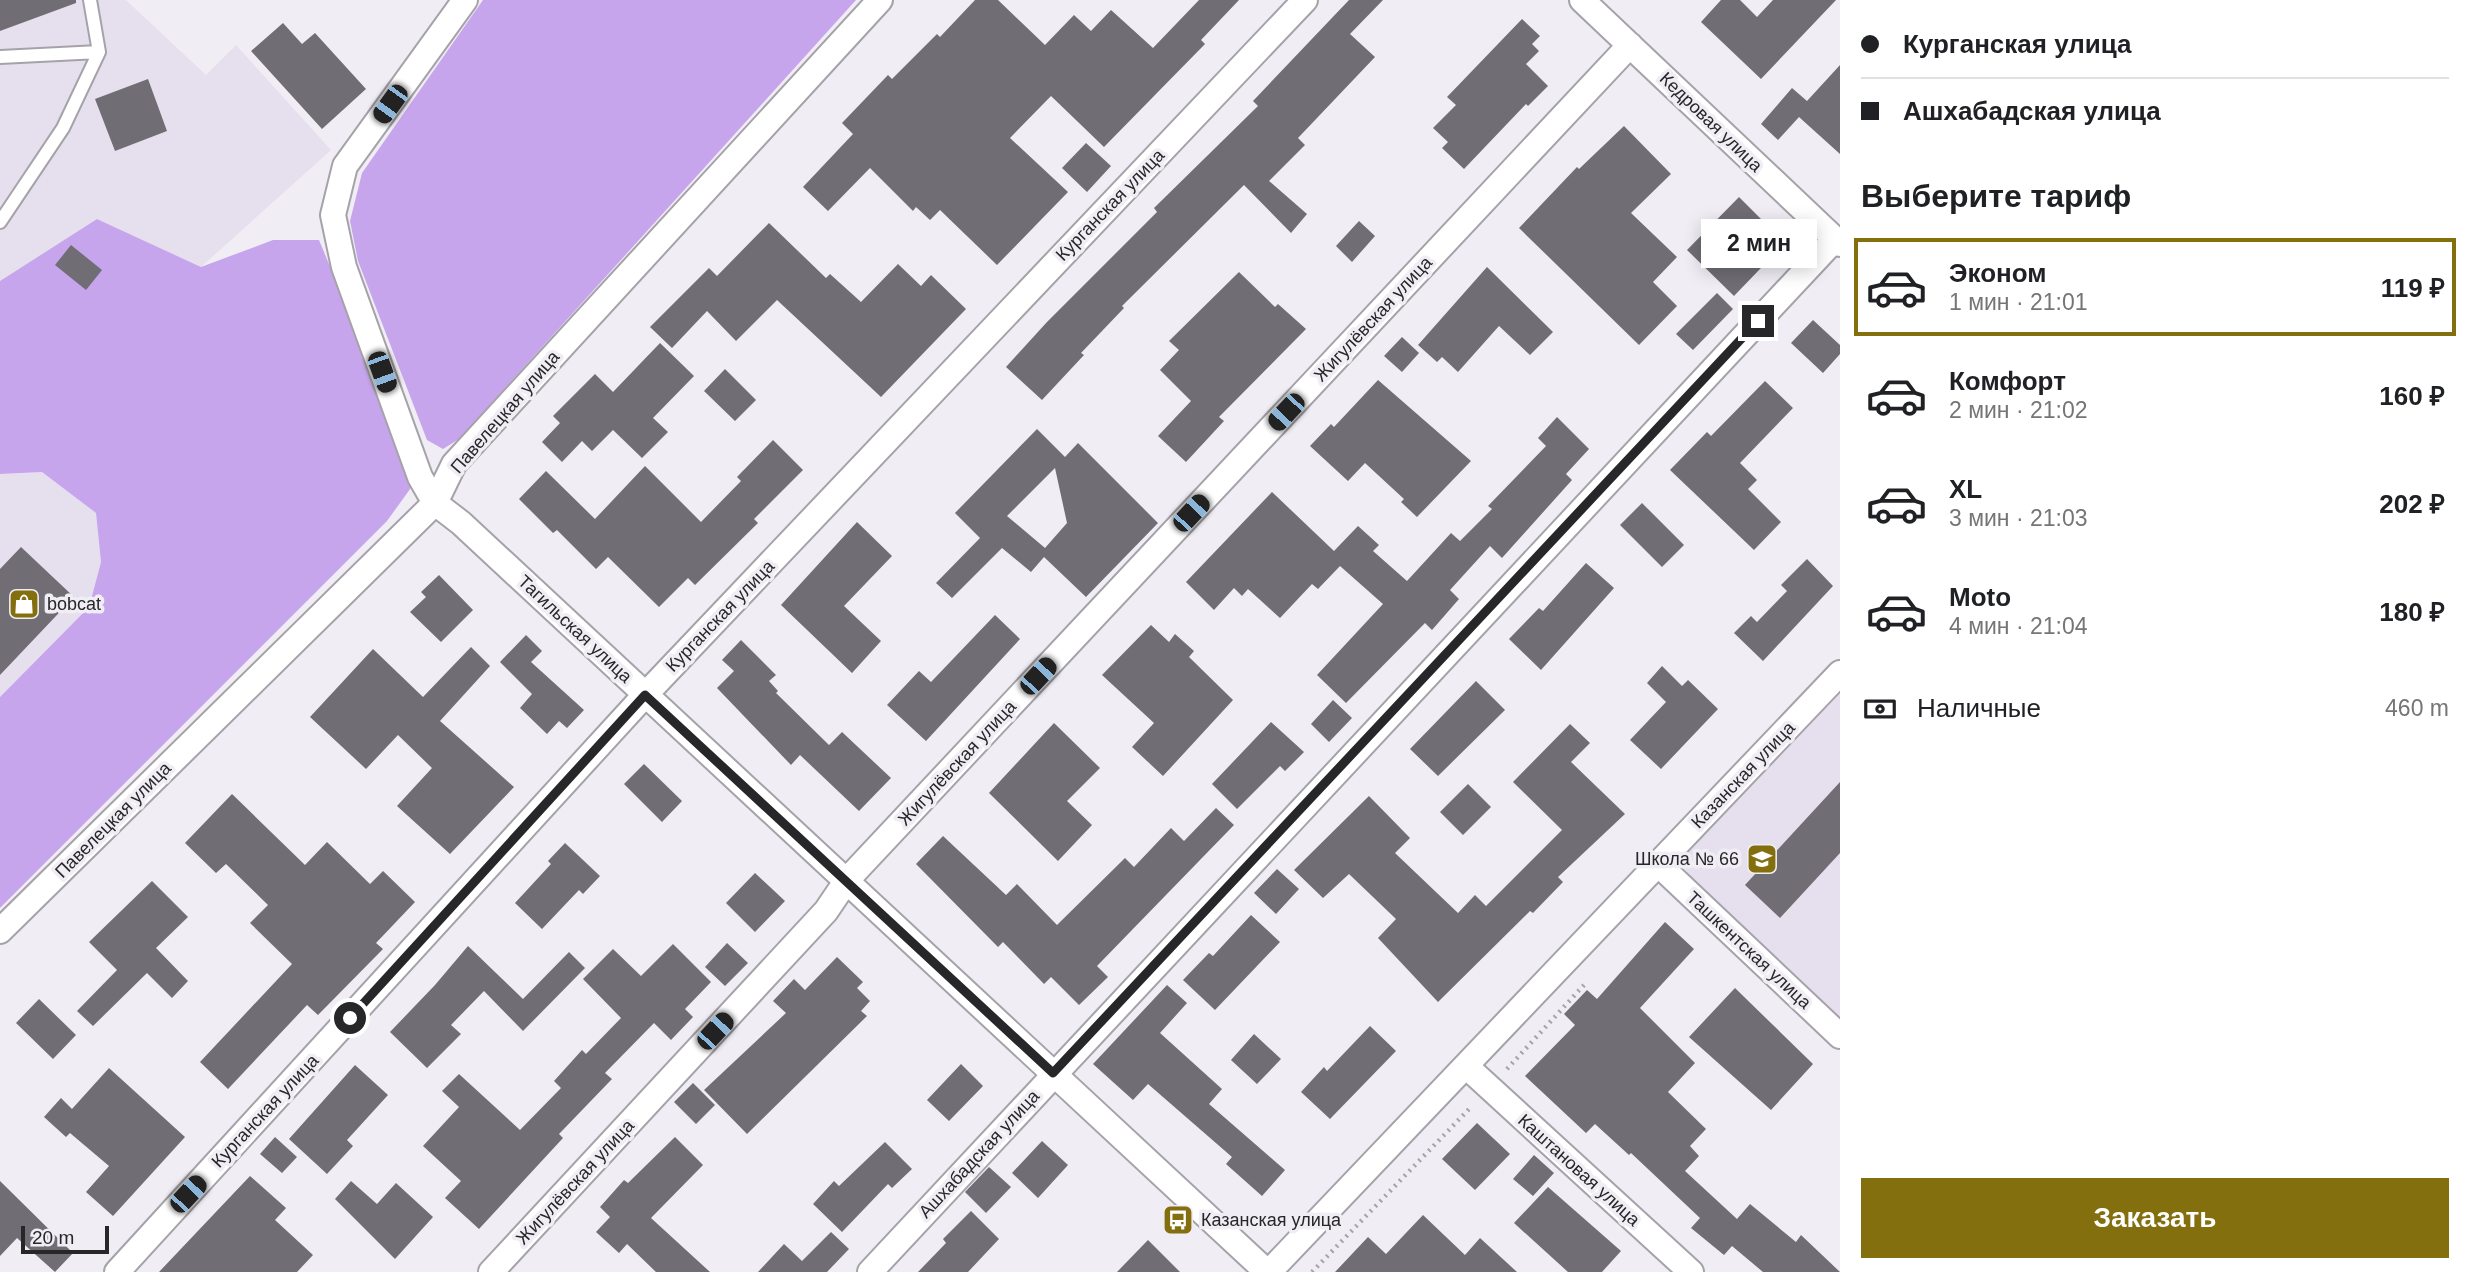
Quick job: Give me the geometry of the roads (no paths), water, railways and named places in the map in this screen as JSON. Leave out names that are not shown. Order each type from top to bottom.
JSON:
[{"type":"street","points":[[435,503],[420,477],[344,267],[334,215],[345,166],[465,0]]},
{"type":"street","name":"Павелецкая улица","points":[[0,931],[435,503],[454,464],[880,0]]},
{"type":"street","name":"Курганская улица","points":[[117,1272],[645,695],[1305,0]]},
{"type":"street","name":"Кедровая улица","points":[[1582,0],[1837,242]]},
{"type":"street","name":"Жигулёвская улица","points":[[491,1272],[827,911],[847,880],[1630,45]]},
{"type":"street","name":"Ашхабадская улица","points":[[870,1272],[1053,1073],[1837,242]]},
{"type":"street","name":"Тагильская улица","points":[[435,503],[461,523],[1268,1272]]},
{"type":"street","name":"Казанская улица","points":[[1268,1272],[1840,673]]},
{"type":"street","name":"Ташкентская улица","points":[[1658,864],[1840,1036]]},
{"type":"street","name":"Каштановая улица","points":[[1467,1066],[1691,1272]]},
{"type":"lane","points":[[0,222],[63,128],[99,52],[90,0]]},
{"type":"lane","points":[[0,57],[99,52]]},
{"type":"place","name":"bobcat","points":[[24,604]]},
{"type":"place","name":"Школа № 66","points":[[1762,859]]},
{"type":"place","name":"Казанская улица","points":[[1178,1220]]}]
